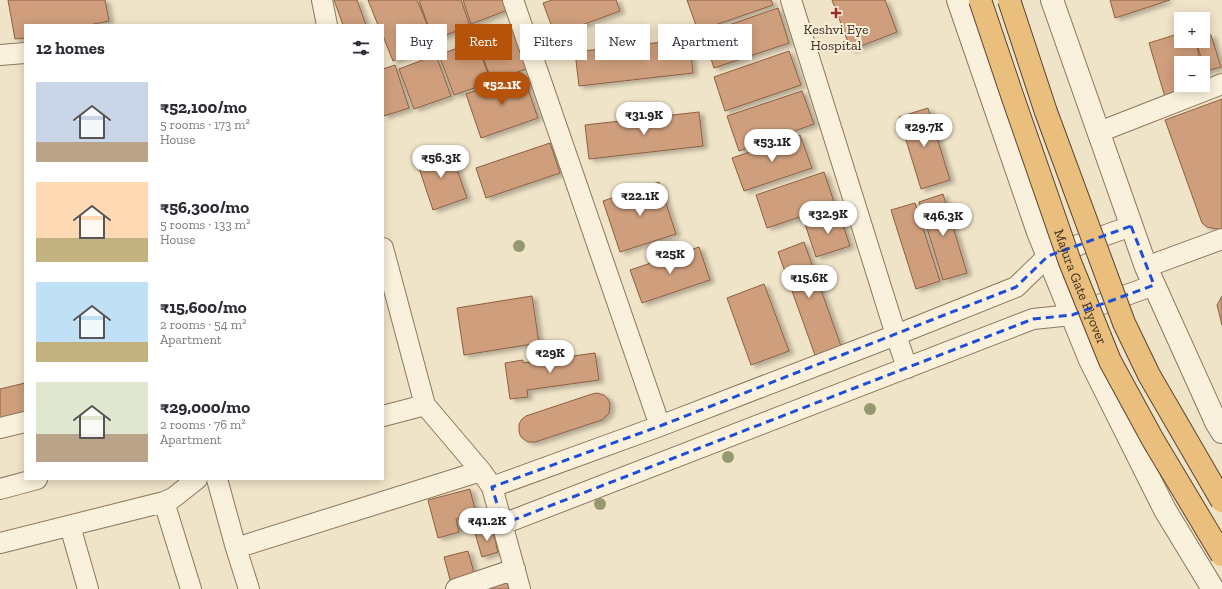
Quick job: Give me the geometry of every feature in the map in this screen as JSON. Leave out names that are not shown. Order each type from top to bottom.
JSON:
[{"type":"highway","name":"Majura Gate Flyover","points":[[980,0],[1070,262],[1110,361],[1153,440],[1222,555]]},
{"type":"highway","name":"Majura Gate Flyover","points":[[1009,0],[1046,112],[1124,323],[1149,375],[1222,501]]},
{"type":"street","points":[[322,0],[328,24]]},
{"type":"street","points":[[513,0],[660,426]]},
{"type":"street","points":[[791,0],[907,368]]},
{"type":"street","points":[[958,0],[1038,232],[1090,360],[1165,510],[1214,589]]},
{"type":"street","points":[[1052,0],[1150,276],[1216,422],[1222,432]]},
{"type":"street","points":[[0,55],[24,53]]},
{"type":"street","points":[[1099,132],[1222,84]]},
{"type":"street","points":[[236,548],[487,479],[660,426],[1016,287],[1048,256],[1131,226]]},
{"type":"street","points":[[503,524],[1033,320],[1072,315],[1222,239]]},
{"type":"street","points":[[384,252],[425,405],[487,479],[503,524],[520,589]]},
{"type":"street","points":[[384,416],[425,405]]},
{"type":"street","points":[[0,428],[24,422]]},
{"type":"street","points":[[0,489],[33,480]]},
{"type":"street","points":[[0,544],[164,502],[173,498],[196,480]]},
{"type":"street","points":[[217,480],[249,589]]},
{"type":"street","points":[[164,502],[191,589]]},
{"type":"street","points":[[70,526],[88,589]]},
{"type":"street","points":[[456,589],[515,569]]},
{"type":"highlighted area","points":[[1131,226],[1154,285],[1072,315],[1033,319],[503,524],[492,487],[660,426],[1016,287],[1048,256]]},
{"type":"building","points":[[8,0],[105,0],[109,21],[94,24],[24,24],[24,38],[15,39]]},
{"type":"building","points":[[334,0],[357,0],[366,24],[343,24]]},
{"type":"building","points":[[368,0],[417,0],[427,24],[396,24],[396,60],[393,61],[384,38],[384,24],[378,24]]},
{"type":"building","points":[[419,0],[461,0],[469,24],[455,24],[455,32],[447,35],[447,24],[427,24]]},
{"type":"building","points":[[463,0],[505,0],[508,10],[471,24]]},
{"type":"building","points":[[552,0],[616,0],[620,11],[585,24],[551,24],[543,3]]},
{"type":"building","points":[[687,0],[771,0],[773,5],[718,24],[696,24]]},
{"type":"building","points":[[832,0],[885,0],[897,32],[851,50]]},
{"type":"building","points":[[1110,0],[1170,0],[1115,18]]},
{"type":"building","points":[[778,8],[789,43],[752,55],[752,24],[732,24]]},
{"type":"building","points":[[512,27],[520,46],[520,60],[525,60],[528,68],[492,82],[484,60],[512,60]]},
{"type":"building","points":[[1174,35],[1174,48],[1197,48],[1199,56],[1174,56],[1174,92],[1182,92],[1165,97],[1149,43]]},
{"type":"building","points":[[1210,35],[1221,67],[1210,70],[1210,56],[1200,56],[1198,48],[1210,48]]},
{"type":"building","points":[[650,43],[658,43],[658,60],[691,60],[693,73],[579,86],[576,60],[587,60],[587,51],[595,50],[595,60],[650,60]]},
{"type":"building","points":[[455,49],[455,60],[483,60],[491,82],[454,95],[441,60],[447,60],[447,52]]},
{"type":"building","points":[[789,51],[801,85],[725,111],[714,77]]},
{"type":"building","points":[[423,60],[438,60],[451,96],[414,109],[399,69]]},
{"type":"building","points":[[711,60],[738,60],[714,68]]},
{"type":"building","points":[[395,65],[409,108],[384,116],[384,69]]},
{"type":"building","points":[[523,75],[538,118],[481,138],[466,94]]},
{"type":"building","points":[[802,91],[814,124],[739,151],[727,116]]},
{"type":"building","points":[[1222,99],[1222,229],[1217,229],[1207,227],[1202,223],[1165,120]]},
{"type":"building","points":[[928,108],[950,180],[921,189],[899,117]]},
{"type":"building","points":[[699,112],[703,146],[589,159],[585,125]]},
{"type":"building","points":[[800,135],[812,168],[744,191],[732,158]]},
{"type":"building","points":[[550,143],[560,173],[486,198],[476,168]]},
{"type":"building","points":[[449,147],[467,198],[433,210],[416,159]]},
{"type":"building","points":[[824,172],[835,205],[767,228],[756,195]]},
{"type":"building","points":[[659,182],[676,234],[620,252],[603,201]]},
{"type":"building","points":[[943,194],[967,273],[943,280],[919,202]]},
{"type":"building","points":[[915,203],[940,281],[916,289],[891,210]]},
{"type":"building","points":[[839,213],[850,246],[816,257],[805,224]]},
{"type":"building","points":[[804,242],[841,346],[815,355],[778,252]]},
{"type":"building","points":[[699,247],[710,280],[642,303],[630,270]]},
{"type":"building","points":[[764,284],[789,351],[751,365],[727,298]]},
{"type":"building","points":[[532,296],[539,343],[464,355],[457,308]]},
{"type":"building","points":[[1222,296],[1222,325],[1217,305]]},
{"type":"building","points":[[595,353],[599,380],[527,390],[528,397],[510,399],[505,363],[523,360],[523,363]]},
{"type":"building","points":[[24,383],[24,416],[0,423],[0,389]]},
{"type":"building","points":[[597,393],[604,395],[610,404],[609,413],[602,420],[535,442],[528,442],[520,435],[519,424],[526,416]]},
{"type":"building","points":[[470,489],[476,514],[456,519],[459,532],[438,538],[428,500]]},
{"type":"building","points":[[492,528],[498,552],[482,557],[475,533]]},
{"type":"building","points":[[468,551],[476,580],[452,587],[444,557]]},
{"type":"building","points":[[505,576],[509,589],[483,589]]},
{"type":"place","name":"Keshvi Eye Hospital","points":[[836,13]]}]
